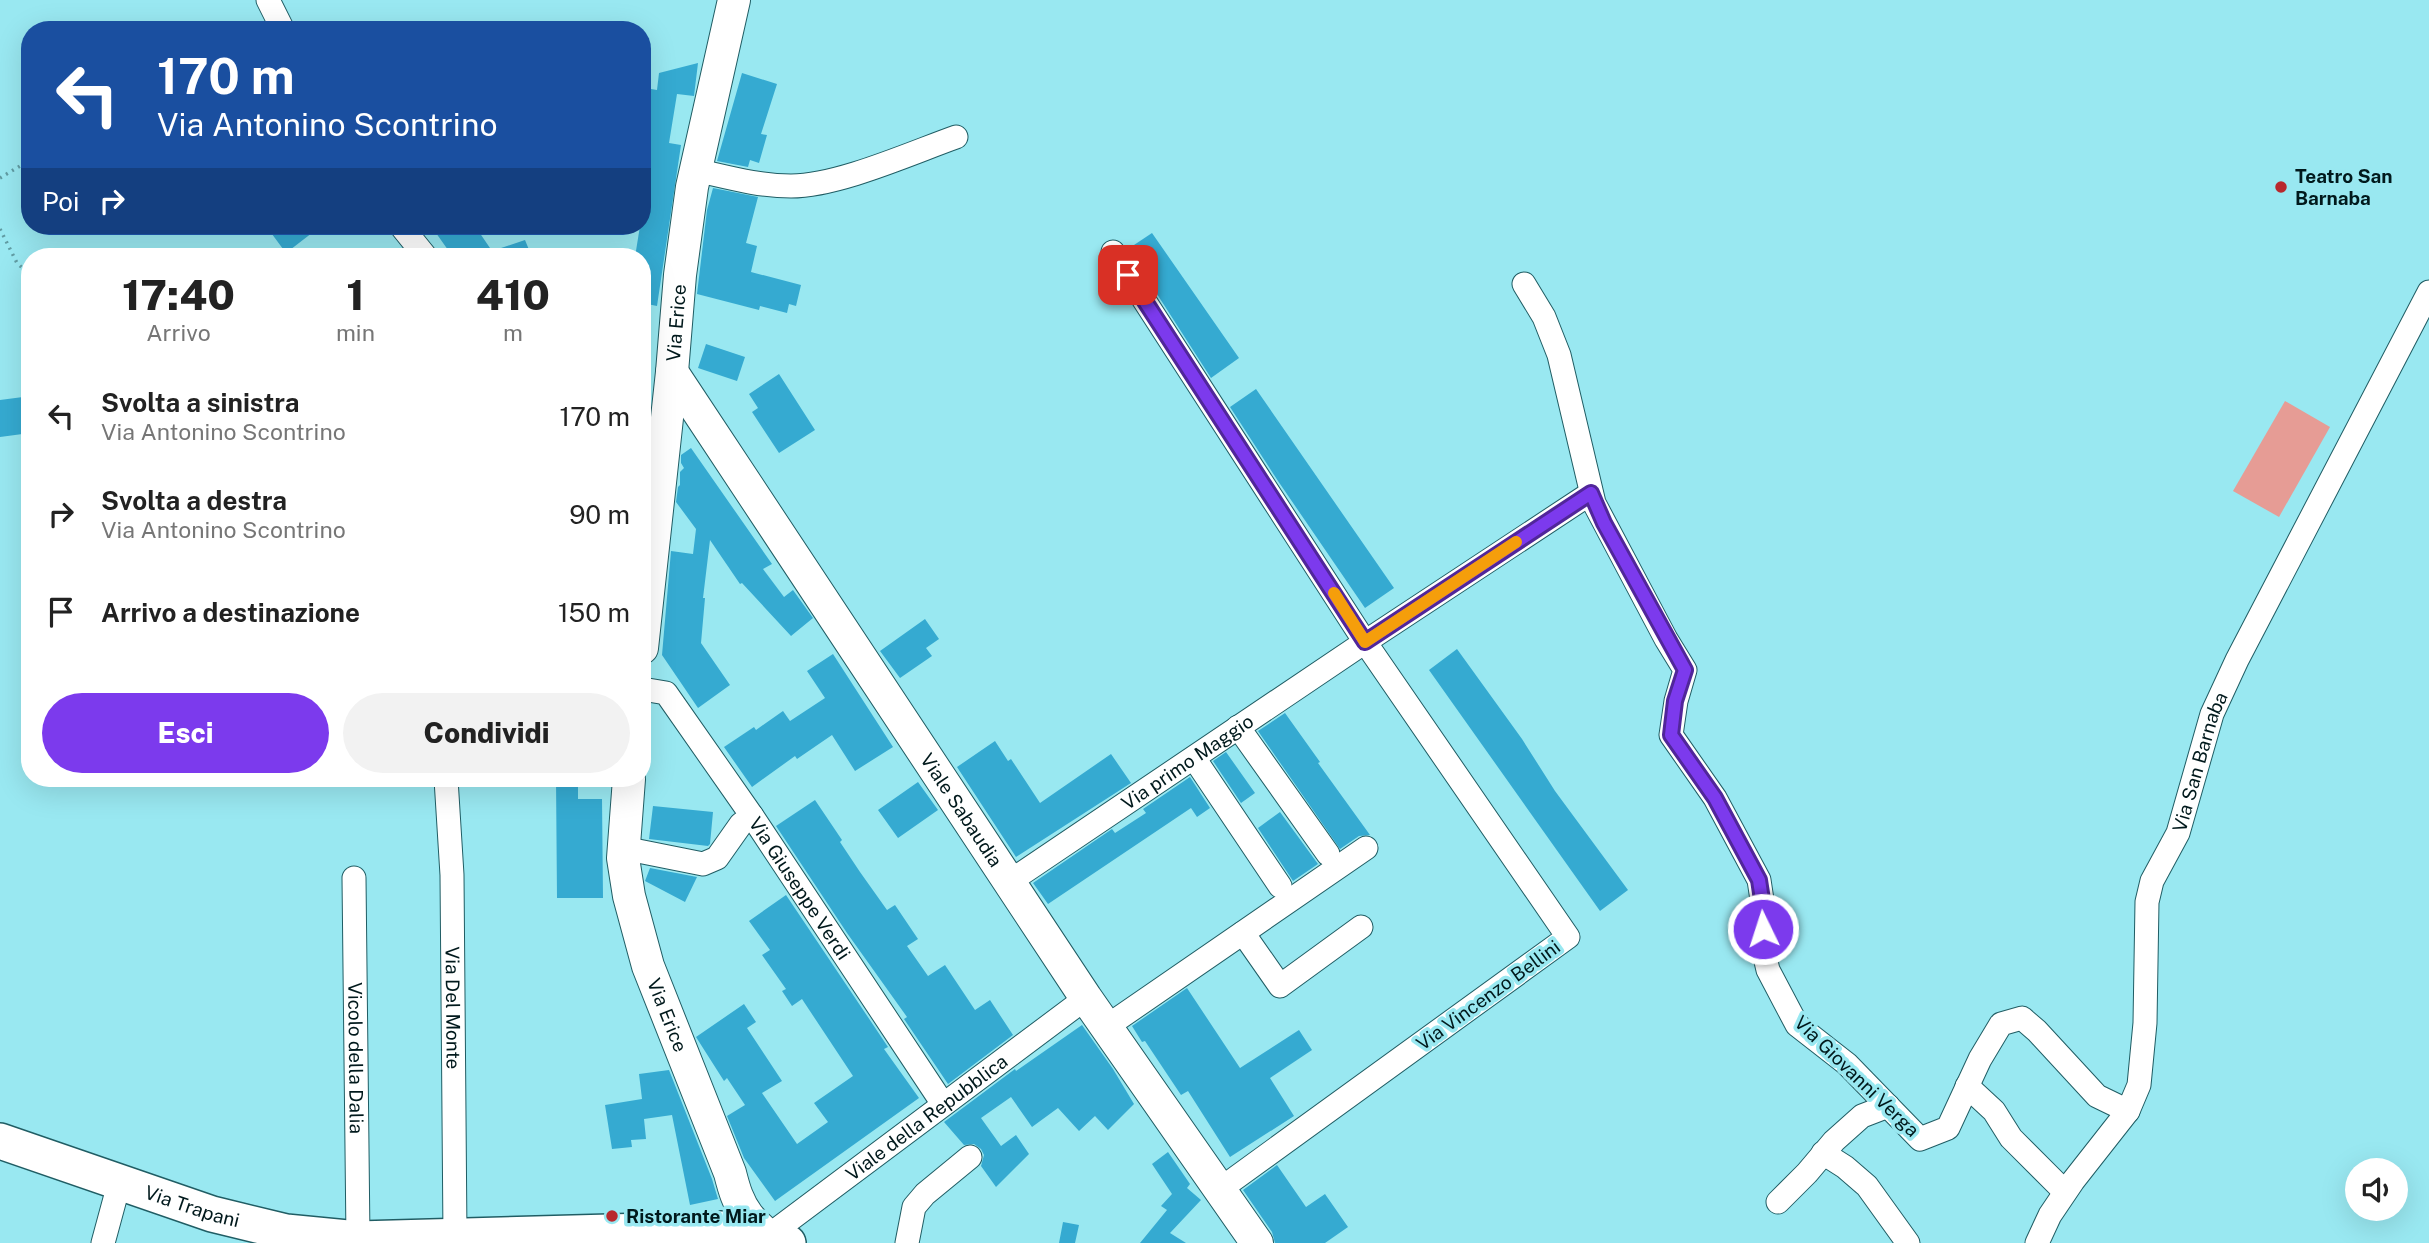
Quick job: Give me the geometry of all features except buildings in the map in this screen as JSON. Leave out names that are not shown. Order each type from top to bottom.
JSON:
[{"type":"main road","name":"Via Trapani","points":[[0,1142],[212,1214],[249,1234],[286,1233],[410,1240],[729,1215],[748,1231],[775,1241]]},
{"type":"street","points":[[268,0],[278,21]]},
{"type":"street","name":"Via Erice","points":[[651,492],[672,372],[680,275],[695,170],[734,0]]},
{"type":"street","points":[[695,170],[754,183],[794,186],[840,177],[957,137]]},
{"type":"street","points":[[1113,252],[1365,642]]},
{"type":"street","name":"Via Giovanni Verga","points":[[1524,284],[1544,317],[1559,355],[1591,493],[1604,523],[1685,670],[1675,701],[1671,735],[1715,798],[1759,880],[1764,913],[1762,944],[1768,970],[1797,1025],[1847,1064],[1920,1139],[1948,1128],[1967,1086],[2001,1024],[2022,1018],[2097,1096],[2128,1111]]},
{"type":"street","name":"Via San Barnaba","points":[[2037,1243],[2050,1215],[2128,1111],[2139,1085],[2145,1023],[2147,902],[2152,881],[2178,833],[2213,714],[2237,660],[2429,292]]},
{"type":"street","name":"Viale Sabaudia","points":[[672,372],[1086,998],[1257,1243]]},
{"type":"street","name":"Via primo Maggio","points":[[1009,882],[1591,493]]},
{"type":"street","name":"Via Vincenzo Bellini","points":[[1219,1190],[1568,937],[1365,642]]},
{"type":"street","name":"Via Giuseppe Verdi","points":[[651,690],[666,693],[752,816],[943,1104]]},
{"type":"street","points":[[1238,727],[1328,854]]},
{"type":"street","points":[[1194,758],[1280,886]]},
{"type":"street","name":"Via Del Monte","points":[[446,787],[452,875],[455,1237]]},
{"type":"street","name":"Via Erice","points":[[628,787],[624,848],[629,896],[648,967],[730,1173],[729,1215]]},
{"type":"street","points":[[624,848],[703,864],[717,858],[741,824],[752,816]]},
{"type":"street","points":[[1106,1027],[1366,848]]},
{"type":"street","name":"Vicolo della Dalia","points":[[354,878],[358,1239]]},
{"type":"street","points":[[1243,933],[1280,986],[1361,928]]},
{"type":"street","name":"Viale della Repubblica","points":[[775,1241],[943,1104],[1086,998]]},
{"type":"street","points":[[1967,1086],[1994,1111],[2011,1139],[2066,1192]]},
{"type":"street","points":[[1778,1202],[1834,1141],[1862,1116],[1888,1105]]},
{"type":"street","points":[[1823,1153],[1867,1186],[1908,1243]]},
{"type":"street","points":[[907,1243],[914,1207],[925,1194],[970,1157]]},
{"type":"street","points":[[103,1243],[119,1184]]},
{"type":"path","points":[[0,178],[21,165]]},
{"type":"path","points":[[0,229],[21,266]]},
{"type":"shaded area","points":[[2285,401],[2330,427],[2279,517],[2233,491]]},
{"type":"slow traffic","points":[[1334,593],[1365,642],[1516,542]]},
{"type":"place","name":"Teatro San Barnaba","points":[[2281,187]]},
{"type":"place","name":"Ristorante Miar","points":[[612,1216]]},
{"type":"route","points":[[1128,275],[1365,642],[1591,493],[1604,523],[1685,670],[1675,701],[1671,735],[1715,798],[1759,880],[1764,913],[1763,929]]}]
